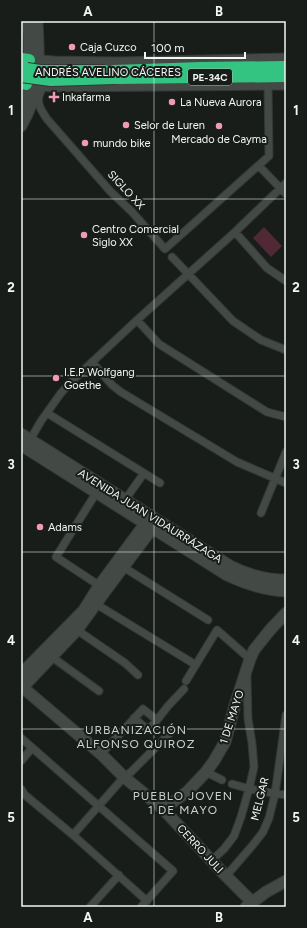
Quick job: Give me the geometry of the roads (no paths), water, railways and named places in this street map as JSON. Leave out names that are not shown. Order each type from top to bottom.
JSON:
[{"type":"highway","name":"ANDRÉS AVELINO CÁCERES","points":[[28,62],[40,71],[114,74],[286,76]]},
{"type":"highway","name":"ANDRÉS AVELINO CÁCERES","points":[[30,83],[114,74],[201,68],[286,67]]},
{"type":"main road","points":[[21,126],[29,111],[36,103],[30,83],[28,62],[30,47],[28,21]]},
{"type":"main road","points":[[28,62],[37,21]]},
{"type":"main road","name":"ANDRÉS AVELINO CÁCERES","points":[[28,62],[118,63],[286,59]]},
{"type":"main road","points":[[21,104],[30,83]]},
{"type":"main road","name":"ANDRÉS AVELINO CÁCERES","points":[[30,83],[286,84]]},
{"type":"main road","name":"AVENIDA JUAN VIDAURRÁZAGA","points":[[24,439],[152,522],[230,566],[244,573],[262,578],[286,580]]},
{"type":"main road","name":"AVENIDA JUAN VIDAURRÁZAGA","points":[[99,489],[125,500],[152,522],[227,575],[259,587],[286,591]]},
{"type":"main road","points":[[21,687],[52,657],[74,627],[84,610],[152,522]]},
{"type":"main road","points":[[21,674],[74,627],[96,604],[102,588]]},
{"type":"main road","name":"1 DE MAYO","points":[[163,809],[187,792],[206,772],[226,742],[235,705],[254,650],[286,613]]},
{"type":"main road","name":"CERRO JULI","points":[[21,687],[101,754],[124,777],[163,809],[212,860],[249,905]]},
{"type":"main road","points":[[249,905],[266,892],[286,881]]},
{"type":"street","points":[[24,439],[72,381],[137,320],[284,189],[259,166],[269,156],[268,85]]},
{"type":"street","points":[[21,104],[36,103]]},
{"type":"street","name":"SIGLO XX","points":[[36,103],[40,110],[68,143],[165,249],[259,166]]},
{"type":"street","points":[[235,232],[267,268],[286,281]]},
{"type":"street","points":[[172,257],[233,321],[261,340],[286,350]]},
{"type":"street","points":[[137,320],[159,344],[267,412],[286,418]]},
{"type":"street","points":[[92,362],[112,385],[121,392],[237,462],[286,483]]},
{"type":"street","points":[[47,413],[160,483]]},
{"type":"street","points":[[260,513],[286,452]]},
{"type":"street","points":[[125,500],[144,473]]},
{"type":"street","points":[[99,489],[56,557],[102,588]]},
{"type":"street","points":[[119,565],[208,620]]},
{"type":"street","points":[[96,604],[196,665]]},
{"type":"street","points":[[74,627],[125,663],[138,675]]},
{"type":"street","points":[[186,682],[217,630],[250,659]]},
{"type":"street","points":[[52,657],[99,691]]},
{"type":"street","points":[[212,860],[224,850],[234,836],[241,817],[254,767],[248,719],[247,671]]},
{"type":"street","points":[[134,718],[148,730],[184,689]]},
{"type":"street","points":[[101,754],[143,709],[157,720]]},
{"type":"street","name":"MELGAR","points":[[226,876],[263,832],[275,794],[286,715]]},
{"type":"street","points":[[74,835],[124,777],[131,772],[170,733]]},
{"type":"street","points":[[21,738],[173,871],[142,907]]},
{"type":"street","points":[[21,761],[32,748]]},
{"type":"street","points":[[206,772],[222,780]]},
{"type":"street","points":[[232,784],[249,789],[286,795]]},
{"type":"street","points":[[21,789],[25,795],[74,835],[147,901]]},
{"type":"street","points":[[90,907],[119,875]]},
{"type":"place","name":"Caja Cuzco","points":[[72,47]]},
{"type":"place","name":"Inkafarma","points":[[54,97]]},
{"type":"place","name":"La Nueva Aurora","points":[[172,102]]},
{"type":"place","name":"Selor de Luren","points":[[126,125]]},
{"type":"place","name":"Mercado de Cayma","points":[[219,126]]},
{"type":"place","name":"mundo bike","points":[[85,143]]},
{"type":"place","name":"Centro Comercial Siglo XX","points":[[84,235]]},
{"type":"place","name":"I.E.P Wolfgang Goethe","points":[[56,378]]},
{"type":"place","name":"Adams","points":[[40,527]]},
{"type":"district","name":"URBANIZACIÓN ALFONSO QUIROZ","points":[[136,737]]},
{"type":"district","name":"PUEBLO JOVEN 1 DE MAYO","points":[[183,803]]}]
